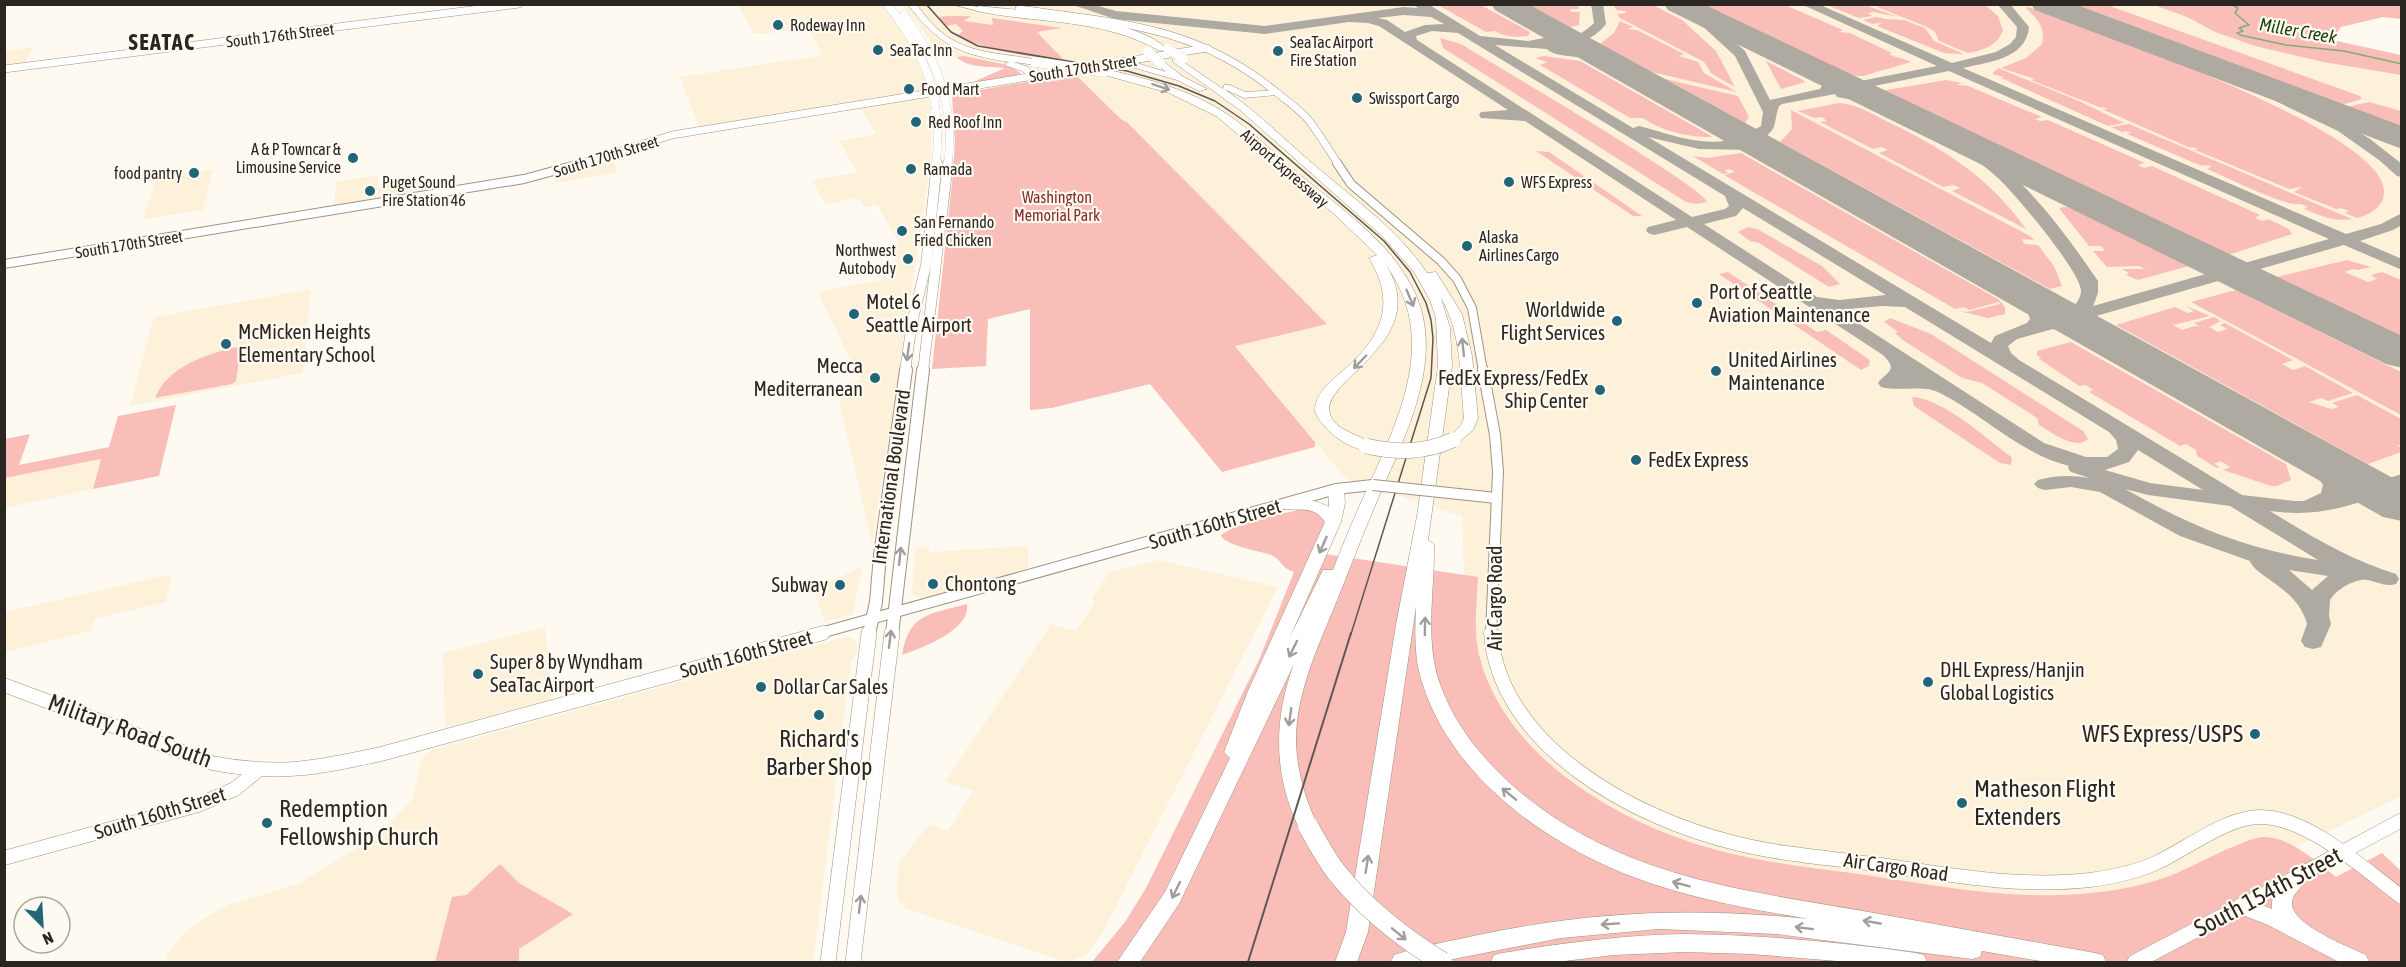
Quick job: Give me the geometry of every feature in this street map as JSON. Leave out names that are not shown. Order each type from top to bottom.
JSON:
[{"type":"highway","points":[[911,4],[923,18],[934,39],[944,47],[962,54],[1020,62]]},
{"type":"highway","points":[[920,4],[946,33],[963,44],[1020,62],[1033,76]]},
{"type":"highway","points":[[953,4],[979,9]]},
{"type":"highway","points":[[970,4],[979,9]]},
{"type":"highway","name":"Airport Expressway","points":[[979,9],[1094,24],[1142,37],[1164,54],[1180,57],[1198,78],[1236,102],[1343,194],[1410,258],[1433,291],[1442,315],[1446,343],[1425,516]]},
{"type":"highway","points":[[1085,28],[1121,37],[1148,55],[1164,54],[1177,76],[1230,104],[1290,150]]},
{"type":"highway","points":[[1148,55],[1141,63],[1141,67],[1200,88]]},
{"type":"highway","points":[[1180,57],[1223,85],[1244,95],[1276,92]]},
{"type":"highway","points":[[1016,79],[1023,76],[1024,72],[1020,62]]},
{"type":"highway","name":"Airport Expressway","points":[[1020,62],[1104,72],[1164,87],[1211,108],[1234,124],[1374,244],[1388,260],[1409,294],[1416,313],[1421,338],[1418,369],[1396,440],[1359,524]]},
{"type":"highway","points":[[1124,62],[1179,80]]},
{"type":"highway","points":[[1223,85],[1239,92],[1252,93],[1264,89],[1260,79]]},
{"type":"highway","points":[[1283,167],[1304,190],[1369,249],[1381,265],[1390,284],[1393,302],[1384,333],[1374,348],[1334,386],[1322,404],[1325,418],[1351,440],[1366,447],[1393,452],[1413,452],[1441,446],[1453,440],[1468,427],[1471,418],[1457,318],[1446,295],[1411,249],[1343,194]]},
{"type":"highway","points":[[1191,859],[1203,816],[1333,522],[1336,489]]},
{"type":"highway","points":[[1285,504],[1319,506],[1328,512],[1333,522]]},
{"type":"highway","points":[[1346,963],[1356,932],[1404,625],[1425,516]]},
{"type":"highway","points":[[1425,516],[1427,565],[1425,654],[1430,681],[1438,703],[1473,759],[1503,789],[1545,822],[1593,849],[1636,869],[1678,884],[2095,963]]},
{"type":"highway","points":[[1359,524],[1308,649],[1290,714],[1287,740],[1291,771],[1298,806],[1336,871],[1361,899],[1410,943],[1442,963]]},
{"type":"highway","points":[[1128,963],[1168,905],[1341,548],[1359,524]]},
{"type":"highway","points":[[2299,931],[2284,914],[2280,902],[2282,896],[2300,875]]},
{"type":"highway","points":[[2242,906],[2299,931],[2358,963]]},
{"type":"highway","points":[[1402,963],[1489,940],[1587,926],[1659,920],[1766,923],[2070,963]]},
{"type":"highway","points":[[1502,963],[1560,952],[1650,944],[1729,943],[1834,950],[1916,963]]},
{"type":"main road","name":"International Boulevard","points":[[828,963],[912,323],[926,265],[939,139],[935,93],[923,58],[887,4]]},
{"type":"main road","name":"International Boulevard","points":[[853,963],[950,145],[945,91],[917,29],[895,4]]},
{"type":"main road","points":[[909,34],[923,40]]},
{"type":"main road","points":[[934,187],[944,197]]},
{"type":"main road","name":"South 154th Street","points":[[2135,963],[2242,906]]},
{"type":"street","name":"South 176th Street","points":[[4,69],[519,4]]},
{"type":"street","name":"Air Cargo Road","points":[[1018,9],[1150,28],[1187,39],[1238,65],[1260,79],[1314,126],[1351,184],[1441,261],[1457,279],[1472,308],[1480,342],[1495,435],[1498,472],[1491,632],[1492,652],[1498,674],[1510,698],[1551,748],[1575,768],[1623,801],[1690,830],[1734,843],[1987,879],[2062,882],[2124,873],[2155,864],[2234,824],[2258,817],[2287,822],[2308,832],[2402,897]]},
{"type":"street","points":[[1180,57],[1193,46],[1187,39]]},
{"type":"street","points":[[1180,57],[1207,48]]},
{"type":"street","points":[[1164,54],[1204,52],[1238,65]]},
{"type":"street","name":"South 170th Street","points":[[4,264],[524,179],[573,168],[632,146],[672,135],[1124,62],[1148,55]]},
{"type":"street","name":"South 160th Street","points":[[4,858],[198,805],[235,789],[257,771],[317,768],[349,762],[893,614],[1336,489],[1363,485],[1392,485],[1496,498]]},
{"type":"street","name":"Military Road South","points":[[4,685],[212,763],[257,771]]},
{"type":"street","name":"South 154th Street","points":[[2242,906],[2402,820]]},
{"type":"shaded area","points":[[882,4],[914,50],[913,57],[918,59],[925,80],[925,91],[699,128],[680,77],[823,55],[807,28],[763,34],[753,33],[738,5]]},
{"type":"shaded area","points":[[902,5],[2154,5],[2187,17],[2215,32],[2255,46],[2323,62],[2401,75],[2401,796],[2285,853],[2053,908],[1697,857],[1591,808],[1514,748],[1467,670],[1462,516],[1346,479],[1235,345],[1326,323],[1128,122],[1123,120],[1077,76],[989,66],[937,54],[925,33]]},
{"type":"shaded area","points":[[34,47],[23,66],[5,68],[4,51]]},
{"type":"shaded area","points":[[922,98],[929,100],[932,119],[931,165],[872,544],[839,400],[833,387],[860,380],[818,292],[891,278],[898,241],[877,205],[864,207],[858,198],[825,204],[812,180],[857,172],[839,141],[876,134],[860,107]]},
{"type":"shaded area","points":[[607,159],[614,161],[617,173],[555,183],[553,176]]},
{"type":"shaded area","points":[[213,169],[203,210],[143,219],[156,178]]},
{"type":"shaded area","points":[[378,175],[378,187],[423,179],[423,191],[334,206],[336,182]]},
{"type":"shaded area","name":"McMicken Heights Elementary School","points":[[311,290],[301,373],[130,406],[154,317]]},
{"type":"shaded area","points":[[102,459],[93,489],[5,508],[5,478]]},
{"type":"shaded area","points":[[1028,546],[1028,569],[921,598],[911,595],[916,548],[929,547],[929,552]]},
{"type":"shaded area","points":[[1159,560],[1278,587],[1103,932],[1086,955],[1067,962],[905,908],[897,899],[898,864],[929,824],[948,831],[973,791],[945,782],[1051,624],[1076,631],[1096,601],[1091,600],[1109,572]]},
{"type":"shaded area","points":[[862,567],[853,614],[825,622],[813,589]]},
{"type":"shaded area","points":[[172,574],[166,602],[94,619],[91,631],[5,652],[5,612]]},
{"type":"shaded area","points":[[545,627],[553,699],[445,728],[443,653]]},
{"type":"shaded area","points":[[845,637],[852,638],[856,643],[857,652],[851,661],[813,962],[519,962],[519,883],[500,865],[465,895],[452,897],[435,962],[166,962],[167,955],[183,934],[200,921],[227,905],[296,885],[377,836],[413,798],[421,760],[431,750]]},
{"type":"green space","points":[[1438,5],[1481,5],[1530,32],[1528,36],[1519,37],[1495,31],[1486,32]]},
{"type":"green space","points":[[1529,5],[1578,5],[1579,9],[1570,9],[1571,12],[1580,12],[1579,25],[1570,27]]},
{"type":"green space","points":[[1614,5],[1653,5],[1682,20],[1716,51],[1735,87],[1712,74],[1704,62],[1620,18],[1617,14],[1626,13],[1616,10]]},
{"type":"green space","points":[[1699,5],[1785,5],[1843,30],[1839,32],[1850,33],[1892,53],[1889,54],[1911,62],[1863,76],[1850,76]]},
{"type":"green space","points":[[1827,5],[1865,5],[1898,17],[1873,12],[1868,13],[1872,16],[1859,18]]},
{"type":"green space","points":[[1878,5],[1985,5],[1998,16],[2003,30],[1998,40],[1989,46],[1968,53],[1939,41],[1935,32],[1927,27],[1877,7],[1880,6]]},
{"type":"green space","points":[[2069,5],[2107,5],[2360,96],[2362,99],[2341,105]]},
{"type":"green space","points":[[2154,5],[2401,5],[2401,19],[2383,17],[2341,27],[2332,40],[2401,55],[2401,75],[2323,62],[2255,46],[2215,32],[2187,17]]},
{"type":"green space","points":[[2029,7],[2229,84],[2288,112],[2338,140],[2372,167],[2384,192],[2379,206],[2357,218],[2345,213],[2349,211],[2336,209],[2294,192],[2302,187],[2289,189],[2195,150],[2198,148],[2188,147],[2104,110],[2107,108],[2099,107],[2031,80],[2035,79],[2001,68],[2026,58],[2042,44],[2042,28],[2026,8]]},
{"type":"green space","points":[[971,16],[964,21],[993,25],[992,18],[1062,28],[1037,32],[1063,59],[1023,55],[983,46],[958,35],[963,31],[956,24],[946,26],[939,17]]},
{"type":"green space","points":[[1876,17],[1904,20],[1925,28],[1934,41],[1964,54],[1944,53],[1877,26],[1882,23],[1872,24],[1863,20]]},
{"type":"green space","points":[[1620,21],[1633,27],[1627,29],[1637,30],[1684,54],[1679,56],[1698,62],[1704,73],[1737,92],[1652,72],[1600,44],[1614,33]]},
{"type":"green space","points":[[1440,38],[1461,44],[1594,124],[1671,173],[1697,191],[1707,202],[1696,204],[1686,202],[1443,48]]},
{"type":"green space","points":[[964,56],[1007,65],[1021,73],[1013,77],[971,83],[1005,68],[973,65],[957,57]]},
{"type":"green space","points":[[1544,56],[1580,61],[1713,137],[1676,133],[1658,127],[1643,118],[1630,118],[1540,65],[1547,62],[1535,58]]},
{"type":"green space","points":[[1766,61],[1803,80],[1805,82],[1781,89]]},
{"type":"green space","points":[[1998,68],[2079,101],[2124,123],[2108,126],[2001,78],[2004,77],[1992,74]]},
{"type":"green space","name":"Washington Memorial Park","points":[[1065,75],[1077,76],[1122,120],[1127,122],[1327,324],[1235,346],[1315,442],[1315,447],[1222,472],[1150,384],[1052,408],[1030,410],[1030,309],[988,319],[986,366],[932,369],[953,173],[955,142],[952,95]]},
{"type":"green space","points":[[1665,79],[1738,96],[1749,117],[1745,123]]},
{"type":"green space","points":[[1946,80],[1962,83],[1957,85],[1968,86],[2042,117],[2035,119],[2048,120],[2145,163],[2138,165],[2144,168],[2152,166],[2260,215],[2255,218],[2263,221],[2268,219],[2289,229],[2292,234],[2228,255],[1881,91]]},
{"type":"green space","points":[[2369,102],[2401,111],[2401,127],[2346,107]]},
{"type":"green space","points":[[1839,103],[1869,112],[1945,153],[1981,179],[1997,194],[2026,229],[1952,191],[1960,188],[1953,185],[1943,187],[1879,153],[1888,150],[1882,147],[1873,149],[1820,122],[1827,121],[1822,117],[1814,118],[1798,111]]},
{"type":"green space","points":[[1791,110],[2030,236],[2034,240],[2022,239],[2024,244],[2038,245],[2054,266],[2062,286],[2050,289],[1780,142],[1792,129]]},
{"type":"green space","points":[[2129,124],[2352,219],[2328,218],[2304,209],[2308,207],[2301,204],[2270,197],[2207,169],[2212,166],[2202,165],[2204,167],[2127,134],[2132,132],[2123,131],[2124,133],[2111,127]]},
{"type":"green space","points":[[1536,151],[1549,152],[1642,216],[1633,216]]},
{"type":"green space","points":[[1741,153],[1998,299],[2005,307],[2005,314],[1988,318],[1959,311],[1967,312],[2000,304],[1999,302],[1969,310],[1964,307],[1955,309],[1724,175],[1735,172],[1730,169],[1725,170],[1728,173],[1723,174],[1693,156],[1707,158]]},
{"type":"green space","points":[[2059,208],[2071,208],[2189,266],[2138,280],[2126,275],[2129,273],[2122,269],[2145,269],[2139,266],[2107,267],[2093,251],[2105,251],[2101,246],[2089,246]]},
{"type":"green space","points":[[1748,227],[1757,229],[1822,266],[1840,284],[1829,287],[1738,232]]},
{"type":"green space","points":[[2347,260],[2371,267],[2345,272],[2368,282],[2377,279],[2371,275],[2382,272],[2401,280],[2401,339],[2273,278]]},
{"type":"green space","points":[[1728,272],[1817,332],[1826,330],[1867,358],[1870,361],[1869,366],[1861,370],[1719,274]]},
{"type":"green space","points":[[2236,290],[2401,372],[2401,415],[2191,302]]},
{"type":"green space","points":[[2184,305],[2210,316],[2173,325],[2182,330],[2195,326],[2200,327],[2194,323],[2214,317],[2221,321],[2209,327],[2218,332],[2227,329],[2220,325],[2225,323],[2293,360],[2282,364],[2293,370],[2305,366],[2353,393],[2328,401],[2321,398],[2309,402],[2331,409],[2339,407],[2332,403],[2357,395],[2401,419],[2401,445],[2397,445],[2401,447],[2401,452],[2368,464],[2116,325],[2175,307],[2188,313],[2194,311]]},
{"type":"green space","points":[[1890,318],[1931,334],[2083,431],[2088,439],[2077,443],[2070,442],[2050,432],[2039,425],[2037,418],[1982,383],[1962,378],[1903,340],[1895,333],[1898,332],[1884,322]]},
{"type":"green space","points":[[2071,342],[2286,464],[2291,480],[2271,486],[2223,470],[2230,467],[2220,461],[2214,464],[2220,467],[2217,468],[2197,456],[2196,450],[2186,444],[2180,446],[2089,392],[2093,390],[2086,385],[2079,386],[2038,358],[2042,358],[2037,355],[2037,351]]},
{"type":"green space","points":[[241,346],[236,381],[232,384],[155,398],[170,377],[191,362],[216,352]]},
{"type":"green space","points":[[1912,397],[1937,404],[1963,420],[2010,456],[2011,465],[2000,463],[1914,406]]},
{"type":"green space","points":[[176,405],[159,476],[93,489],[101,459],[5,478],[5,439],[30,434],[19,465],[109,447],[118,416]]},
{"type":"green space","points":[[1310,509],[1326,519],[1312,552],[1478,577],[1476,626],[1479,655],[1492,691],[1512,723],[1538,753],[1567,778],[1600,801],[1635,820],[1671,835],[1745,857],[1785,864],[1960,889],[2030,895],[2084,894],[2143,884],[2172,875],[2245,842],[2264,837],[2293,845],[2336,877],[2382,853],[2401,871],[2401,962],[1092,962],[1125,922],[1146,888],[1259,660],[1294,572],[1271,555],[1230,543],[1221,536],[1247,523]]},
{"type":"green space","points":[[967,604],[966,613],[953,630],[932,643],[902,655],[905,641],[916,623],[933,613]]},
{"type":"green space","points":[[500,864],[519,883],[573,914],[519,949],[519,962],[435,962],[452,897],[466,895]]},
{"type":"waterway","name":"Miller Creek","points":[[2231,4],[2238,8],[2235,13],[2249,25],[2239,28],[2243,31],[2237,33],[2240,35],[2286,45],[2344,51],[2402,64]]},
{"type":"taxiway","points":[[1076,4],[1115,15],[1265,30],[1404,11],[1431,13]]},
{"type":"taxiway","points":[[1419,4],[2236,500]]},
{"type":"taxiway","points":[[1483,39],[1528,45],[1562,44],[1578,40],[1591,34],[1600,24],[1597,4]]},
{"type":"taxiway","points":[[1807,4],[1951,67]]},
{"type":"taxiway","points":[[1951,67],[2000,55],[2014,47],[2022,37],[2023,27],[2003,4]]},
{"type":"taxiway","points":[[1678,5],[1704,21],[1740,54],[1770,112]]},
{"type":"taxiway","points":[[1525,16],[1553,34],[1549,41],[1536,44]]},
{"type":"taxiway","points":[[1351,19],[1368,19],[1383,23],[1412,42]]},
{"type":"taxiway","points":[[1412,42],[1409,35],[1425,28],[1456,30]]},
{"type":"taxiway","points":[[1412,42],[1690,222]]},
{"type":"taxiway","points":[[1553,49],[1593,56],[1634,76]]},
{"type":"taxiway","points":[[1825,92],[1951,67]]},
{"type":"taxiway","points":[[1951,67],[2345,240]]},
{"type":"taxiway","points":[[1820,73],[1829,86],[1825,92]]},
{"type":"taxiway","points":[[2230,74],[2343,128],[2384,157],[2402,173]]},
{"type":"taxiway","points":[[1770,112],[1773,104],[1778,101],[1825,92]]},
{"type":"taxiway","points":[[1842,94],[1876,100]]},
{"type":"taxiway","points":[[1639,130],[1683,142],[1714,146],[1729,145],[1744,142],[1758,135],[1769,123],[1770,112]]},
{"type":"taxiway","points":[[1486,115],[1507,114],[1524,117]]},
{"type":"taxiway","points":[[1911,117],[1970,151],[2004,175],[2046,222],[2089,281],[2090,293],[2087,302],[2070,316]]},
{"type":"taxiway","points":[[1716,122],[1740,138],[1739,142],[1733,144]]},
{"type":"taxiway","points":[[1736,144],[1755,146],[1778,157]]},
{"type":"taxiway","points":[[1690,222],[1730,213],[1737,203],[1730,193]]},
{"type":"taxiway","points":[[2345,240],[2387,227],[2402,218]]},
{"type":"taxiway","points":[[1654,230],[1690,222]]},
{"type":"taxiway","points":[[1690,222],[2037,447],[2058,456],[2086,463],[2112,462],[2122,458],[2128,449],[2126,439],[2116,428]]},
{"type":"taxiway","points":[[2012,364],[2002,355],[1999,346],[2001,340],[2011,335],[2345,240]]},
{"type":"taxiway","points":[[2345,240],[2402,265]]},
{"type":"taxiway","points":[[1973,266],[2002,281],[2031,302],[2039,319],[2033,327],[2025,331]]},
{"type":"taxiway","points":[[1817,302],[1839,305],[1882,300],[1904,302]]},
{"type":"taxiway","points":[[2055,324],[2083,329],[2146,363]]},
{"type":"taxiway","points":[[1890,352],[1898,360],[1900,369],[1897,376],[1888,383],[1911,381],[1934,386]]},
{"type":"taxiway","points":[[2239,414],[2289,442],[2325,471],[2334,485],[2331,496],[2312,505]]},
{"type":"taxiway","points":[[2322,462],[2371,491]]},
{"type":"taxiway","points":[[2078,468],[2148,489],[2236,500]]},
{"type":"taxiway","points":[[2371,491],[2402,480]]},
{"type":"taxiway","points":[[2045,484],[2071,481],[2098,486]]},
{"type":"taxiway","points":[[2105,486],[2173,524],[2233,549],[2298,564],[2348,572]]},
{"type":"taxiway","points":[[2236,500],[2294,508],[2331,505],[2371,491]]},
{"type":"taxiway","points":[[2371,491],[2402,509]]},
{"type":"taxiway","points":[[2236,500],[2326,555],[2355,569],[2388,579]]},
{"type":"taxiway","points":[[2261,562],[2297,587],[2311,604],[2319,624],[2313,641]]},
{"type":"taxiway","points":[[2317,616],[2318,600],[2322,593],[2333,583],[2356,575]]},
{"type":"runway","points":[[1505,4],[2402,505]]},
{"type":"runway","points":[[1678,4],[2402,354]]},
{"type":"runway","points":[[2045,4],[2402,138]]},
{"type":"tram line","points":[[926,4],[951,32],[978,46],[1127,71],[1179,86],[1215,101],[1249,124],[1384,241],[1410,272],[1426,303],[1431,320],[1433,338],[1431,378],[1351,634]]},
{"type":"tram line","points":[[1248,962],[1351,633]]},
{"type":"place","name":"Rodeway Inn","points":[[778,25]]},
{"type":"place","name":"SeaTac Inn","points":[[878,50]]},
{"type":"place","name":"SeaTac Airport Fire Station","points":[[1278,51]]},
{"type":"place","name":"Food Mart","points":[[909,89]]},
{"type":"place","name":"Swissport Cargo","points":[[1357,98]]},
{"type":"place","name":"Red Roof Inn","points":[[916,122]]},
{"type":"place","name":"A & P Towncar & Limousine Service","points":[[353,158]]},
{"type":"place","name":"Ramada","points":[[911,169]]},
{"type":"place","name":"food pantry","points":[[194,173]]},
{"type":"place","name":"WFS Express","points":[[1509,182]]},
{"type":"place","name":"Puget Sound Fire Station 46","points":[[370,191]]},
{"type":"place","name":"San Fernando Fried Chicken","points":[[902,231]]},
{"type":"place","name":"Alaska Airlines Cargo","points":[[1467,246]]},
{"type":"place","name":"Northwest Autobody","points":[[908,259]]},
{"type":"place","name":"Port of Seattle Aviation Maintenance","points":[[1697,303]]},
{"type":"place","name":"Motel 6 Seattle Airport","points":[[854,314]]},
{"type":"place","name":"Worldwide Flight Services","points":[[1617,321]]},
{"type":"place","name":"McMicken Heights Elementary School","points":[[226,344]]},
{"type":"place","name":"United Airlines Maintenance","points":[[1716,371]]},
{"type":"place","name":"Mecca Mediterranean","points":[[875,378]]},
{"type":"place","name":"FedEx Express/FedEx Ship Center","points":[[1600,390]]},
{"type":"place","name":"FedEx Express","points":[[1636,460]]},
{"type":"place","name":"Chontong","points":[[933,584]]},
{"type":"place","name":"Subway","points":[[840,585]]},
{"type":"place","name":"Super 8 by Wyndham SeaTac Airport","points":[[478,674]]},
{"type":"place","name":"DHL Express/Hanjin Global Logistics","points":[[1928,682]]},
{"type":"place","name":"Dollar Car Sales","points":[[761,687]]},
{"type":"place","name":"Richard's Barber Shop","points":[[819,715]]},
{"type":"place","name":"WFS Express/USPS","points":[[2255,734]]},
{"type":"place","name":"Matheson Flight Extenders","points":[[1962,803]]},
{"type":"place","name":"Redemption Fellowship Church","points":[[267,823]]},
{"type":"district","name":"SEATAC","points":[[162,42]]}]
